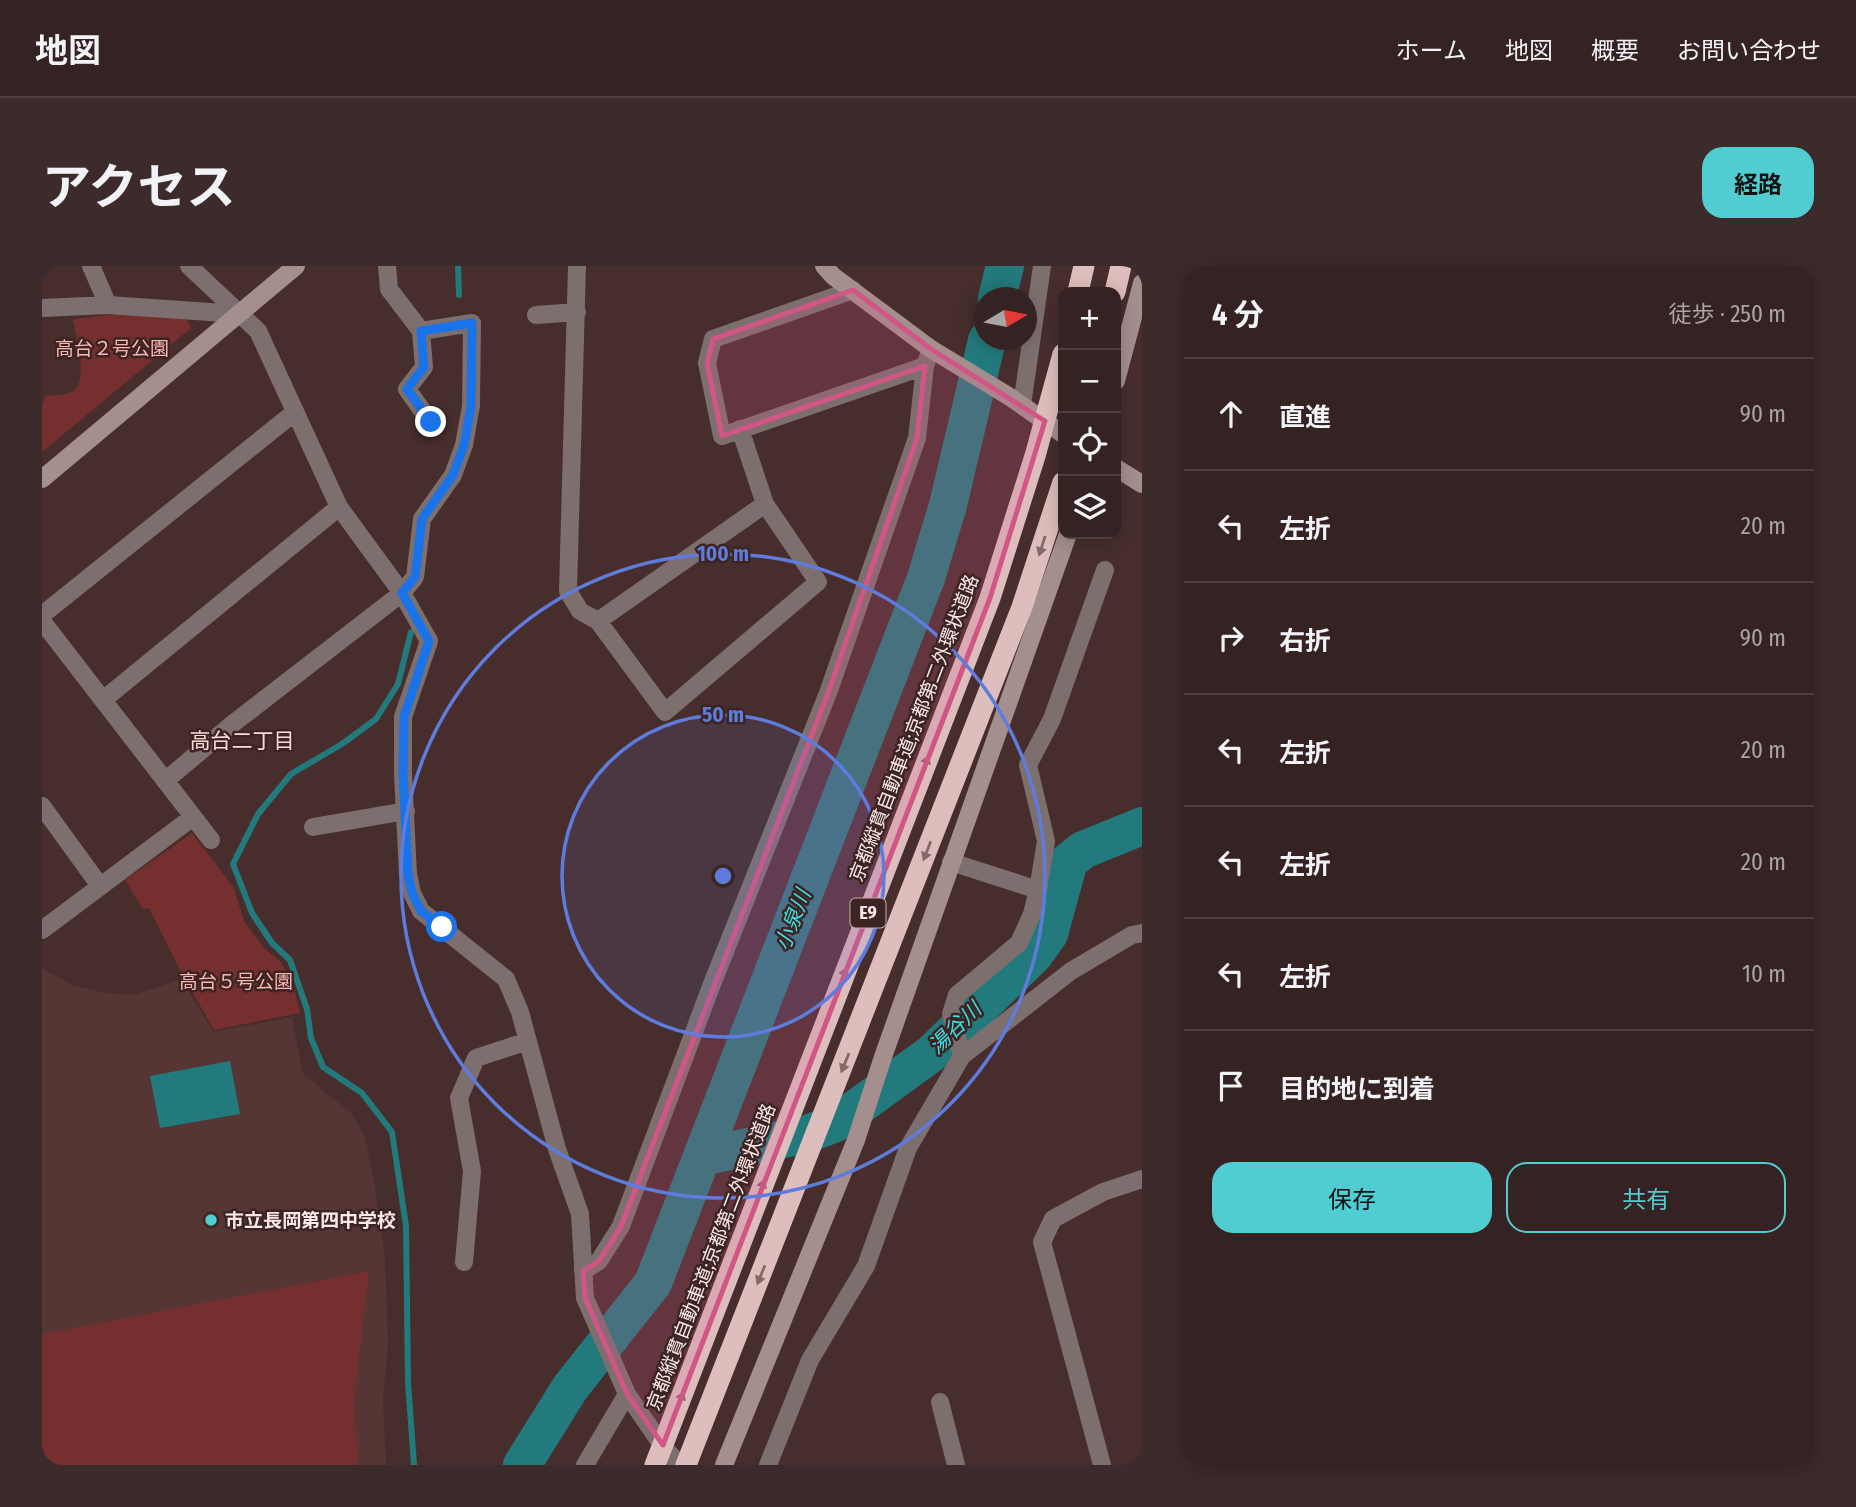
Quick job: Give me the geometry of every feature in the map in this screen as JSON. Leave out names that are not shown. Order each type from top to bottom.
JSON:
[{"type":"highway","points":[[1079,287],[1084,266]]},
{"type":"highway","points":[[1116,287],[1121,266]]},
{"type":"highway","name":"京都縦貫自動車道;京都第二外環状道路","points":[[655,1465],[990,598],[1035,456],[1058,372]]},
{"type":"highway","name":"E9","points":[[686,1465],[1022,607],[1058,497]]},
{"type":"street","points":[[91,266],[108,304]]},
{"type":"street","points":[[189,266],[258,331],[339,507],[402,593],[429,641],[404,717],[403,774],[408,874],[412,893],[421,911],[506,979],[520,1012],[556,1149],[580,1214],[585,1298],[625,1387],[664,1448],[680,1465]]},
{"type":"street","points":[[42,479],[296,266]]},
{"type":"street","points":[[387,266],[389,289],[421,331],[424,367],[407,389],[431,422]]},
{"type":"street","points":[[577,266],[568,591],[580,611],[598,621],[665,712],[818,582],[765,504],[740,429]]},
{"type":"street","points":[[1016,401],[1042,266]]},
{"type":"street","points":[[834,269],[853,290],[934,358],[1016,401],[1058,430]]},
{"type":"street","points":[[1121,363],[1142,283]]},
{"type":"street","points":[[853,290],[713,339],[707,363],[722,436],[934,358]]},
{"type":"street","points":[[42,308],[108,304],[239,314]]},
{"type":"street","points":[[536,315],[577,313]]},
{"type":"street","points":[[165,781],[235,722],[402,593],[415,577],[422,519],[453,475],[464,445],[471,406],[472,323],[421,331]]},
{"type":"street","points":[[583,1270],[599,1261],[621,1226],[712,984],[828,692],[917,438],[934,358]]},
{"type":"street","points":[[42,615],[295,412]]},
{"type":"street","points":[[1121,471],[1142,484]]},
{"type":"street","points":[[598,621],[765,504]]},
{"type":"street","points":[[103,700],[339,507]]},
{"type":"street","points":[[724,1465],[856,1140],[883,1056],[1066,539]]},
{"type":"street","points":[[962,1056],[951,1014],[957,995],[1019,943],[1032,914],[1045,841],[1028,765],[1052,719],[1105,570]]},
{"type":"street","points":[[42,621],[211,840]]},
{"type":"street","points":[[42,807],[100,886]]},
{"type":"street","points":[[313,827],[406,811]]},
{"type":"street","points":[[42,930],[193,817]]},
{"type":"street","points":[[951,862],[1038,890]]},
{"type":"street","points":[[768,1465],[810,1360],[866,1266],[908,1148],[962,1056],[1071,971],[1142,933]]},
{"type":"street","points":[[464,1262],[472,1171],[459,1098],[476,1058],[528,1041]]},
{"type":"street","points":[[1102,1465],[1042,1242],[1053,1219],[1103,1192],[1142,1179]]},
{"type":"street","points":[[585,1465],[625,1387]]},
{"type":"street","points":[[940,1402],[956,1465]]},
{"type":"highlighted area","points":[[853,290],[931,349],[1045,421],[990,598],[663,1445],[627,1394],[585,1298],[583,1271],[599,1261],[621,1226],[828,693],[917,438],[925,366],[722,436],[707,363],[713,339]]},
{"type":"shaded area","name":"市立長岡第四中学校","points":[[42,968],[73,986],[106,993],[134,995],[182,979],[213,1032],[292,1017],[303,1074],[352,1114],[365,1138],[374,1180],[385,1259],[388,1344],[383,1398],[386,1465],[42,1465]]},
{"type":"green space","name":"高台２号公園","points":[[143,311],[182,311],[191,328],[42,452],[42,407],[45,396],[70,393],[78,386],[80,378],[80,358],[73,319]]},
{"type":"green space","name":"高台５号公園","points":[[192,833],[234,888],[244,921],[264,948],[281,962],[292,981],[300,1013],[214,1030],[149,908],[143,909],[125,880]]},
{"type":"green space","points":[[369,1271],[354,1402],[358,1465],[42,1465],[42,1334]]},
{"type":"water","points":[[230,1061],[240,1114],[160,1128],[150,1076]]},
{"type":"waterway","points":[[458,266],[459,295]]},
{"type":"waterway","name":"小泉川","points":[[1000,287],[1005,266]]},
{"type":"waterway","name":"小泉川","points":[[522,1465],[570,1388],[653,1283],[926,578],[948,505],[985,350]]},
{"type":"waterway","points":[[411,632],[398,684],[376,719],[342,744],[291,774],[258,814],[233,864],[252,913],[272,943],[290,960],[307,1009],[311,1038],[323,1067],[362,1093],[392,1132],[406,1226],[408,1382],[414,1465]]},
{"type":"waterway","name":"湯谷川","points":[[702,1157],[807,1134],[836,1123],[932,1053],[1034,955],[1049,934],[1069,861],[1083,850],[1142,826]]},
{"type":"place","name":"市立長岡第四中学校","points":[[211,1220]]},
{"type":"district","name":"高台二丁目","points":[[242,741]]},
{"type":"route","points":[[431,422],[407,389],[424,367],[421,331],[472,323],[471,406],[464,445],[453,475],[422,519],[415,577],[402,593],[429,641],[404,717],[403,774],[408,874],[412,893],[421,911],[442,927]]}]
